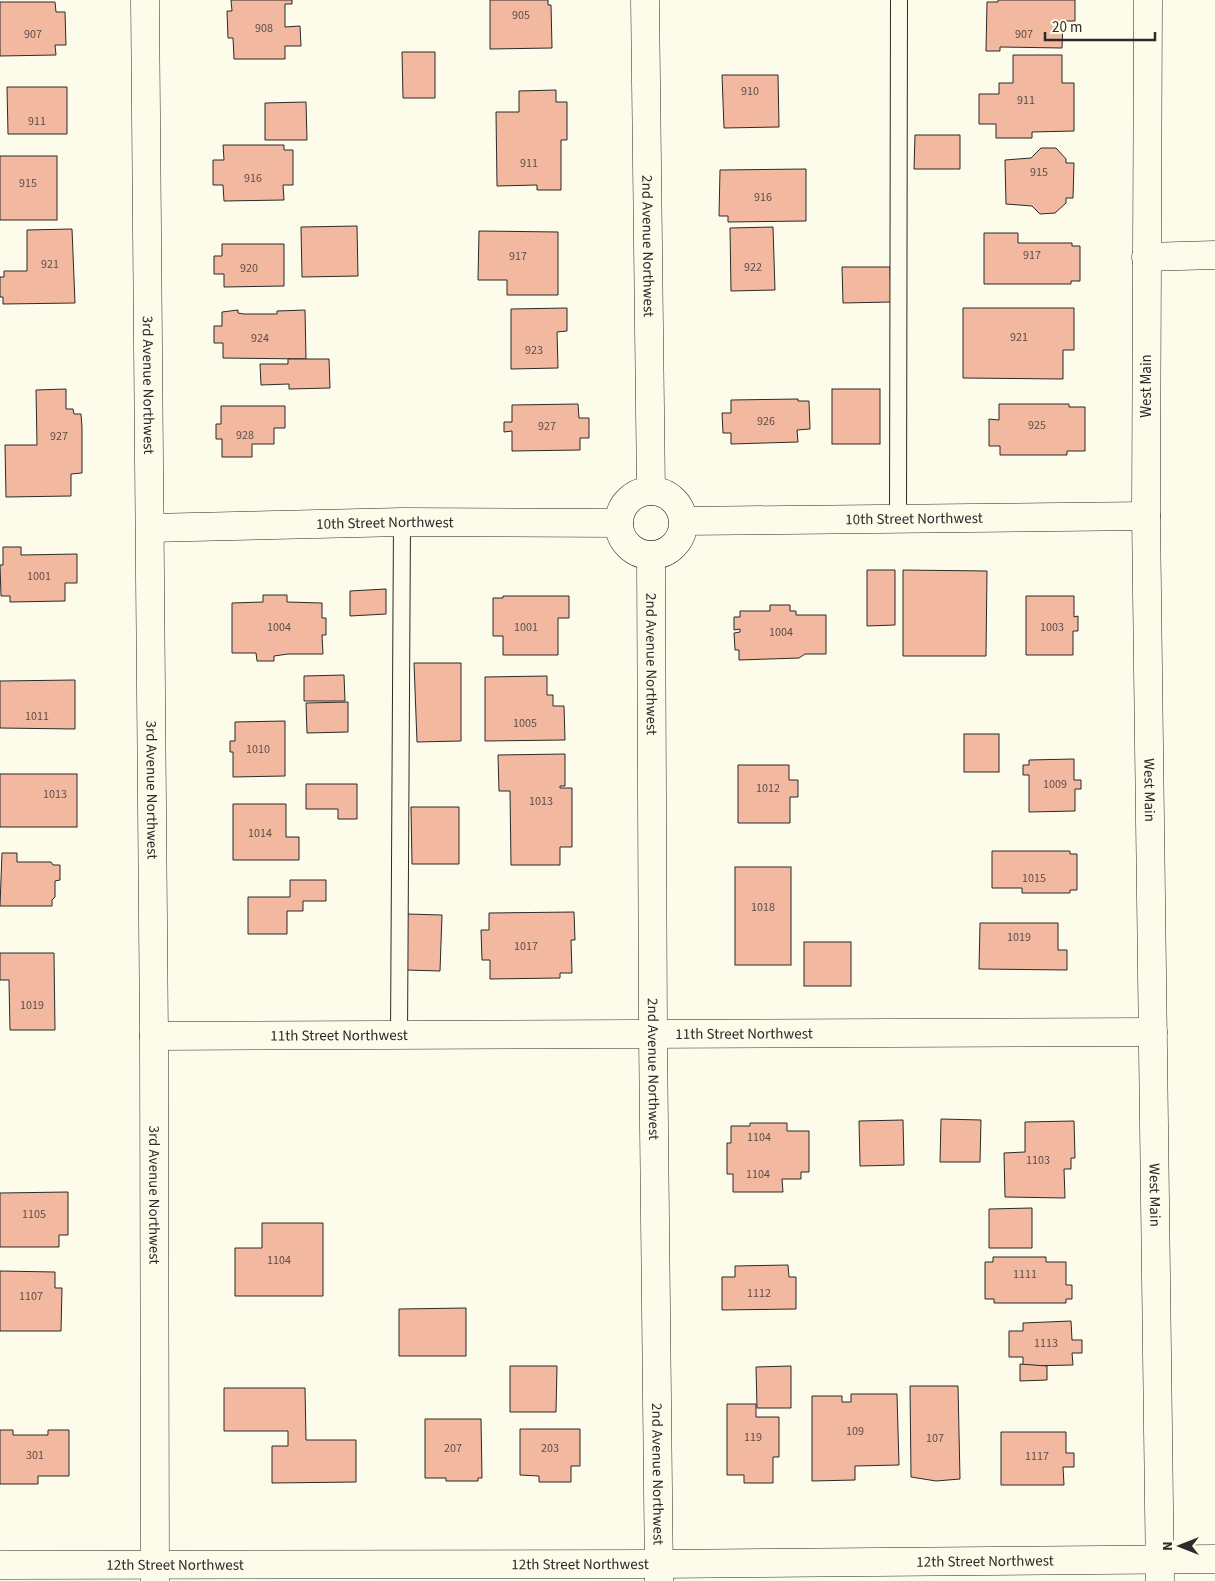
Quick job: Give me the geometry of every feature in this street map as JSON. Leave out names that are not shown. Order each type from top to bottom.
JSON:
[{"type":"street","name":"3rd Avenue Northwest","points":[[145,0],[154,1036],[155,1573]]},
{"type":"street","name":"2nd Avenue Northwest","points":[[646,0],[651,491]]},
{"type":"street","name":"West Main","points":[[1148,0],[1146,516],[1160,1570]]},
{"type":"street","points":[[1146,257],[1215,255]]},
{"type":"street","points":[[651,491],[662,493],[673,500],[680,510],[683,521],[681,534],[674,546],[664,553],[651,556],[630,548],[622,537],[620,522],[622,509],[631,498],[651,491]]},
{"type":"street","name":"10th Street Northwest","points":[[683,521],[1146,516]]},
{"type":"street","name":"10th Street Northwest","points":[[150,528],[402,522],[620,522]]},
{"type":"street","name":"2nd Avenue Northwest","points":[[651,556],[652,1036],[659,1572]]},
{"type":"street","name":"11th Street Northwest","points":[[154,1036],[652,1036],[1153,1032]]},
{"type":"street","name":"12th Street Northwest","points":[[0,1565],[155,1573],[1160,1570],[1215,1559]]},
{"type":"lane","points":[[898,518],[899,0]]},
{"type":"lane","points":[[399,1035],[402,522]]},
{"type":"building","points":[[231,0],[292,0],[292,4],[285,4],[285,27],[300,26],[301,46],[285,46],[285,59],[234,59],[233,38],[228,38],[227,11],[232,11]]},
{"type":"building","points":[[490,0],[548,0],[548,5],[551,5],[552,48],[490,49]]},
{"type":"building","points":[[998,0],[1075,0],[1075,21],[1063,21],[1062,48],[1000,47],[1000,51],[986,51],[987,2],[998,2]]},
{"type":"building","points":[[0,2],[55,2],[56,12],[65,12],[66,45],[55,45],[56,55],[0,56]]},
{"type":"building","points":[[402,52],[435,52],[435,98],[403,98]]},
{"type":"building","points":[[1013,55],[1062,55],[1062,83],[1074,83],[1074,131],[1032,132],[1032,138],[996,138],[996,124],[979,124],[979,94],[999,94],[999,83],[1013,83]]},
{"type":"building","points":[[722,75],[778,75],[779,127],[724,128]]},
{"type":"building","points":[[7,87],[67,87],[67,134],[8,134]]},
{"type":"building","points":[[556,90],[556,102],[567,102],[567,140],[561,140],[561,190],[537,190],[537,185],[497,186],[496,112],[519,112],[519,91]]},
{"type":"building","points":[[306,102],[307,140],[265,140],[265,103]]},
{"type":"building","points":[[915,135],[960,135],[960,169],[914,169]]},
{"type":"building","points":[[223,145],[284,145],[284,150],[293,150],[293,185],[283,185],[284,200],[224,201],[223,185],[213,185],[213,160],[224,160]]},
{"type":"building","points":[[1041,148],[1056,148],[1066,159],[1066,163],[1074,163],[1073,198],[1066,198],[1066,203],[1055,213],[1040,214],[1032,206],[1006,204],[1005,160],[1031,158]]},
{"type":"building","points":[[0,156],[57,156],[57,220],[0,220]]},
{"type":"building","points":[[806,169],[806,221],[728,222],[728,216],[719,216],[720,170]]},
{"type":"building","points":[[357,226],[358,276],[302,277],[301,227]]},
{"type":"building","points":[[773,227],[775,290],[731,291],[730,228]]},
{"type":"building","points":[[72,229],[75,303],[3,304],[3,297],[0,297],[0,277],[4,277],[4,271],[27,271],[27,230]]},
{"type":"building","points":[[479,231],[558,232],[558,295],[507,295],[507,280],[478,280]]},
{"type":"building","points":[[984,233],[1018,233],[1018,243],[1072,243],[1072,246],[1080,246],[1080,281],[1071,281],[1071,284],[984,284]]},
{"type":"building","points":[[222,244],[284,244],[284,286],[224,287],[224,274],[214,274],[214,256],[222,256]]},
{"type":"building","points":[[842,267],[890,267],[891,302],[843,303]]},
{"type":"building","points":[[567,308],[567,331],[557,332],[558,368],[511,369],[511,309]]},
{"type":"building","points":[[963,308],[1074,308],[1074,350],[1063,350],[1063,379],[963,378]]},
{"type":"building","points":[[238,310],[238,313],[244,314],[277,314],[277,311],[305,310],[306,359],[223,358],[223,343],[214,343],[214,326],[222,326],[222,312]]},
{"type":"building","points":[[288,359],[329,359],[330,388],[289,389],[289,384],[261,385],[260,364],[288,364]]},
{"type":"building","points":[[66,389],[66,409],[73,409],[74,414],[81,414],[82,427],[82,473],[71,474],[71,496],[6,497],[5,445],[37,445],[36,390]]},
{"type":"building","points":[[832,389],[880,389],[880,444],[832,444]]},
{"type":"building","points":[[798,399],[798,401],[809,401],[810,429],[797,430],[798,442],[731,444],[731,433],[723,433],[722,413],[731,413],[731,400]]},
{"type":"building","points":[[578,404],[579,418],[589,418],[589,438],[580,438],[580,450],[512,451],[512,431],[504,432],[504,422],[512,422],[512,405]]},
{"type":"building","points":[[999,404],[1069,404],[1069,407],[1085,407],[1085,451],[1067,451],[1067,455],[1000,455],[1000,446],[989,446],[989,419],[999,420]]},
{"type":"building","points":[[221,406],[285,406],[285,428],[274,428],[274,444],[252,444],[252,457],[222,457],[222,439],[216,439],[216,424],[221,424]]},
{"type":"building","points":[[3,547],[21,547],[21,555],[77,554],[77,583],[65,583],[65,601],[10,602],[10,596],[1,596],[0,565],[3,565]]},
{"type":"building","points":[[867,570],[895,570],[895,625],[867,626]]},
{"type":"building","points":[[903,570],[987,571],[986,656],[903,656]]},
{"type":"building","points":[[386,589],[386,614],[350,616],[350,591]]},
{"type":"building","points":[[263,595],[287,595],[287,602],[322,603],[322,618],[326,618],[326,635],[322,635],[323,654],[288,654],[274,656],[274,661],[257,661],[256,653],[232,653],[232,603],[263,602]]},
{"type":"building","points":[[503,596],[569,596],[569,618],[558,618],[558,655],[503,655],[503,636],[493,636],[493,598],[503,598]]},
{"type":"building","points":[[1026,596],[1074,596],[1074,617],[1078,616],[1078,631],[1073,631],[1073,655],[1026,655]]},
{"type":"building","points":[[770,605],[790,605],[790,611],[796,611],[796,615],[826,615],[826,654],[805,654],[799,658],[739,660],[739,650],[735,650],[734,633],[740,632],[740,629],[734,630],[734,617],[740,617],[740,611],[770,611]]},
{"type":"building","points":[[414,663],[461,663],[461,741],[417,742]]},
{"type":"building","points":[[344,675],[345,701],[304,701],[304,676]]},
{"type":"building","points":[[547,676],[547,695],[553,695],[553,706],[564,706],[565,740],[485,741],[485,677]]},
{"type":"building","points":[[75,680],[75,729],[0,728],[0,681]]},
{"type":"building","points":[[348,702],[348,732],[307,733],[306,703]]},
{"type":"building","points":[[285,721],[285,776],[233,777],[233,752],[230,752],[230,741],[235,741],[235,722]]},
{"type":"building","points":[[964,734],[999,734],[999,772],[964,772]]},
{"type":"building","points":[[565,754],[565,786],[560,786],[560,788],[572,788],[572,847],[560,847],[560,865],[511,865],[510,791],[499,791],[498,755]]},
{"type":"building","points":[[1074,759],[1074,780],[1081,780],[1081,789],[1075,789],[1075,811],[1029,812],[1029,775],[1023,775],[1023,765],[1029,765],[1029,760]]},
{"type":"building","points":[[738,765],[789,765],[789,780],[798,780],[798,797],[790,797],[790,823],[738,823]]},
{"type":"building","points":[[0,774],[77,774],[77,827],[0,827]]},
{"type":"building","points":[[306,784],[357,784],[357,819],[338,819],[338,809],[306,809]]},
{"type":"building","points":[[233,804],[286,804],[286,837],[299,837],[299,860],[233,860]]},
{"type":"building","points":[[411,807],[459,807],[459,864],[412,864]]},
{"type":"building","points":[[992,851],[1070,851],[1070,854],[1077,854],[1077,890],[1070,890],[1070,893],[1022,893],[1022,888],[992,888]]},
{"type":"building","points":[[2,853],[17,853],[17,862],[51,862],[53,865],[60,865],[60,880],[55,881],[55,897],[52,900],[52,906],[0,906]]},
{"type":"building","points":[[735,867],[791,867],[791,965],[735,965]]},
{"type":"building","points":[[290,880],[326,880],[326,901],[303,901],[303,911],[287,911],[287,934],[248,934],[248,897],[290,897]]},
{"type":"building","points":[[574,912],[575,940],[571,940],[572,973],[560,973],[560,978],[490,979],[490,960],[482,960],[481,930],[489,930],[489,913]]},
{"type":"building","points":[[407,914],[442,915],[440,971],[406,970]]},
{"type":"building","points":[[980,923],[1058,923],[1058,950],[1067,950],[1067,970],[979,969]]},
{"type":"building","points":[[804,942],[851,942],[851,986],[804,986]]},
{"type":"building","points":[[0,953],[54,953],[55,1030],[10,1030],[9,980],[0,980]]},
{"type":"building","points":[[941,1119],[981,1120],[980,1162],[940,1162]]},
{"type":"building","points":[[903,1120],[904,1165],[860,1166],[859,1121]]},
{"type":"building","points":[[1074,1121],[1075,1158],[1071,1158],[1071,1169],[1064,1169],[1065,1198],[1005,1197],[1004,1153],[1025,1152],[1025,1122]]},
{"type":"building","points":[[750,1123],[787,1123],[787,1131],[809,1131],[809,1172],[801,1172],[801,1179],[782,1179],[783,1192],[733,1192],[733,1174],[727,1174],[727,1143],[731,1143],[731,1126],[750,1126]]},
{"type":"building","points":[[68,1192],[68,1235],[59,1235],[59,1247],[0,1247],[0,1193]]},
{"type":"building","points":[[1032,1208],[1032,1248],[989,1248],[989,1209]]},
{"type":"building","points":[[262,1223],[323,1223],[323,1296],[235,1296],[235,1248],[262,1248]]},
{"type":"building","points":[[993,1257],[1046,1257],[1046,1262],[1066,1262],[1066,1285],[1072,1285],[1072,1299],[1066,1299],[1066,1303],[994,1303],[994,1299],[985,1299],[985,1262],[993,1262]]},
{"type":"building","points":[[788,1265],[789,1277],[796,1277],[796,1309],[722,1310],[722,1277],[735,1277],[735,1266]]},
{"type":"building","points":[[0,1271],[55,1272],[55,1288],[62,1288],[61,1331],[0,1331]]},
{"type":"building","points":[[466,1308],[466,1356],[399,1356],[399,1309]]},
{"type":"building","points":[[1071,1321],[1072,1340],[1082,1340],[1082,1353],[1072,1353],[1073,1365],[1023,1366],[1023,1357],[1009,1357],[1009,1331],[1023,1331],[1023,1323]]},
{"type":"building","points":[[1020,1364],[1047,1366],[1047,1380],[1020,1381]]},
{"type":"building","points":[[510,1366],[557,1366],[556,1412],[510,1412]]},
{"type":"building","points":[[791,1366],[791,1408],[757,1408],[756,1367]]},
{"type":"building","points":[[910,1386],[958,1386],[960,1479],[936,1481],[911,1477]]},
{"type":"building","points":[[224,1388],[305,1388],[306,1440],[356,1440],[356,1482],[272,1483],[272,1446],[288,1446],[288,1431],[224,1431]]},
{"type":"building","points":[[851,1394],[897,1394],[899,1465],[855,1466],[855,1480],[812,1481],[812,1396],[842,1396],[842,1402],[851,1402]]},
{"type":"building","points":[[727,1404],[756,1404],[756,1417],[779,1417],[779,1457],[773,1457],[773,1483],[744,1483],[744,1475],[727,1475]]},
{"type":"building","points":[[425,1419],[481,1419],[482,1478],[478,1478],[478,1481],[446,1481],[446,1478],[425,1478]]},
{"type":"building","points":[[520,1429],[580,1429],[580,1466],[571,1466],[571,1482],[539,1482],[539,1476],[520,1475]]},
{"type":"building","points":[[0,1430],[13,1430],[13,1435],[48,1435],[48,1430],[69,1430],[69,1476],[38,1476],[38,1484],[0,1484]]},
{"type":"building","points":[[1001,1432],[1066,1432],[1066,1453],[1074,1453],[1074,1467],[1063,1467],[1064,1485],[1001,1485]]}]
